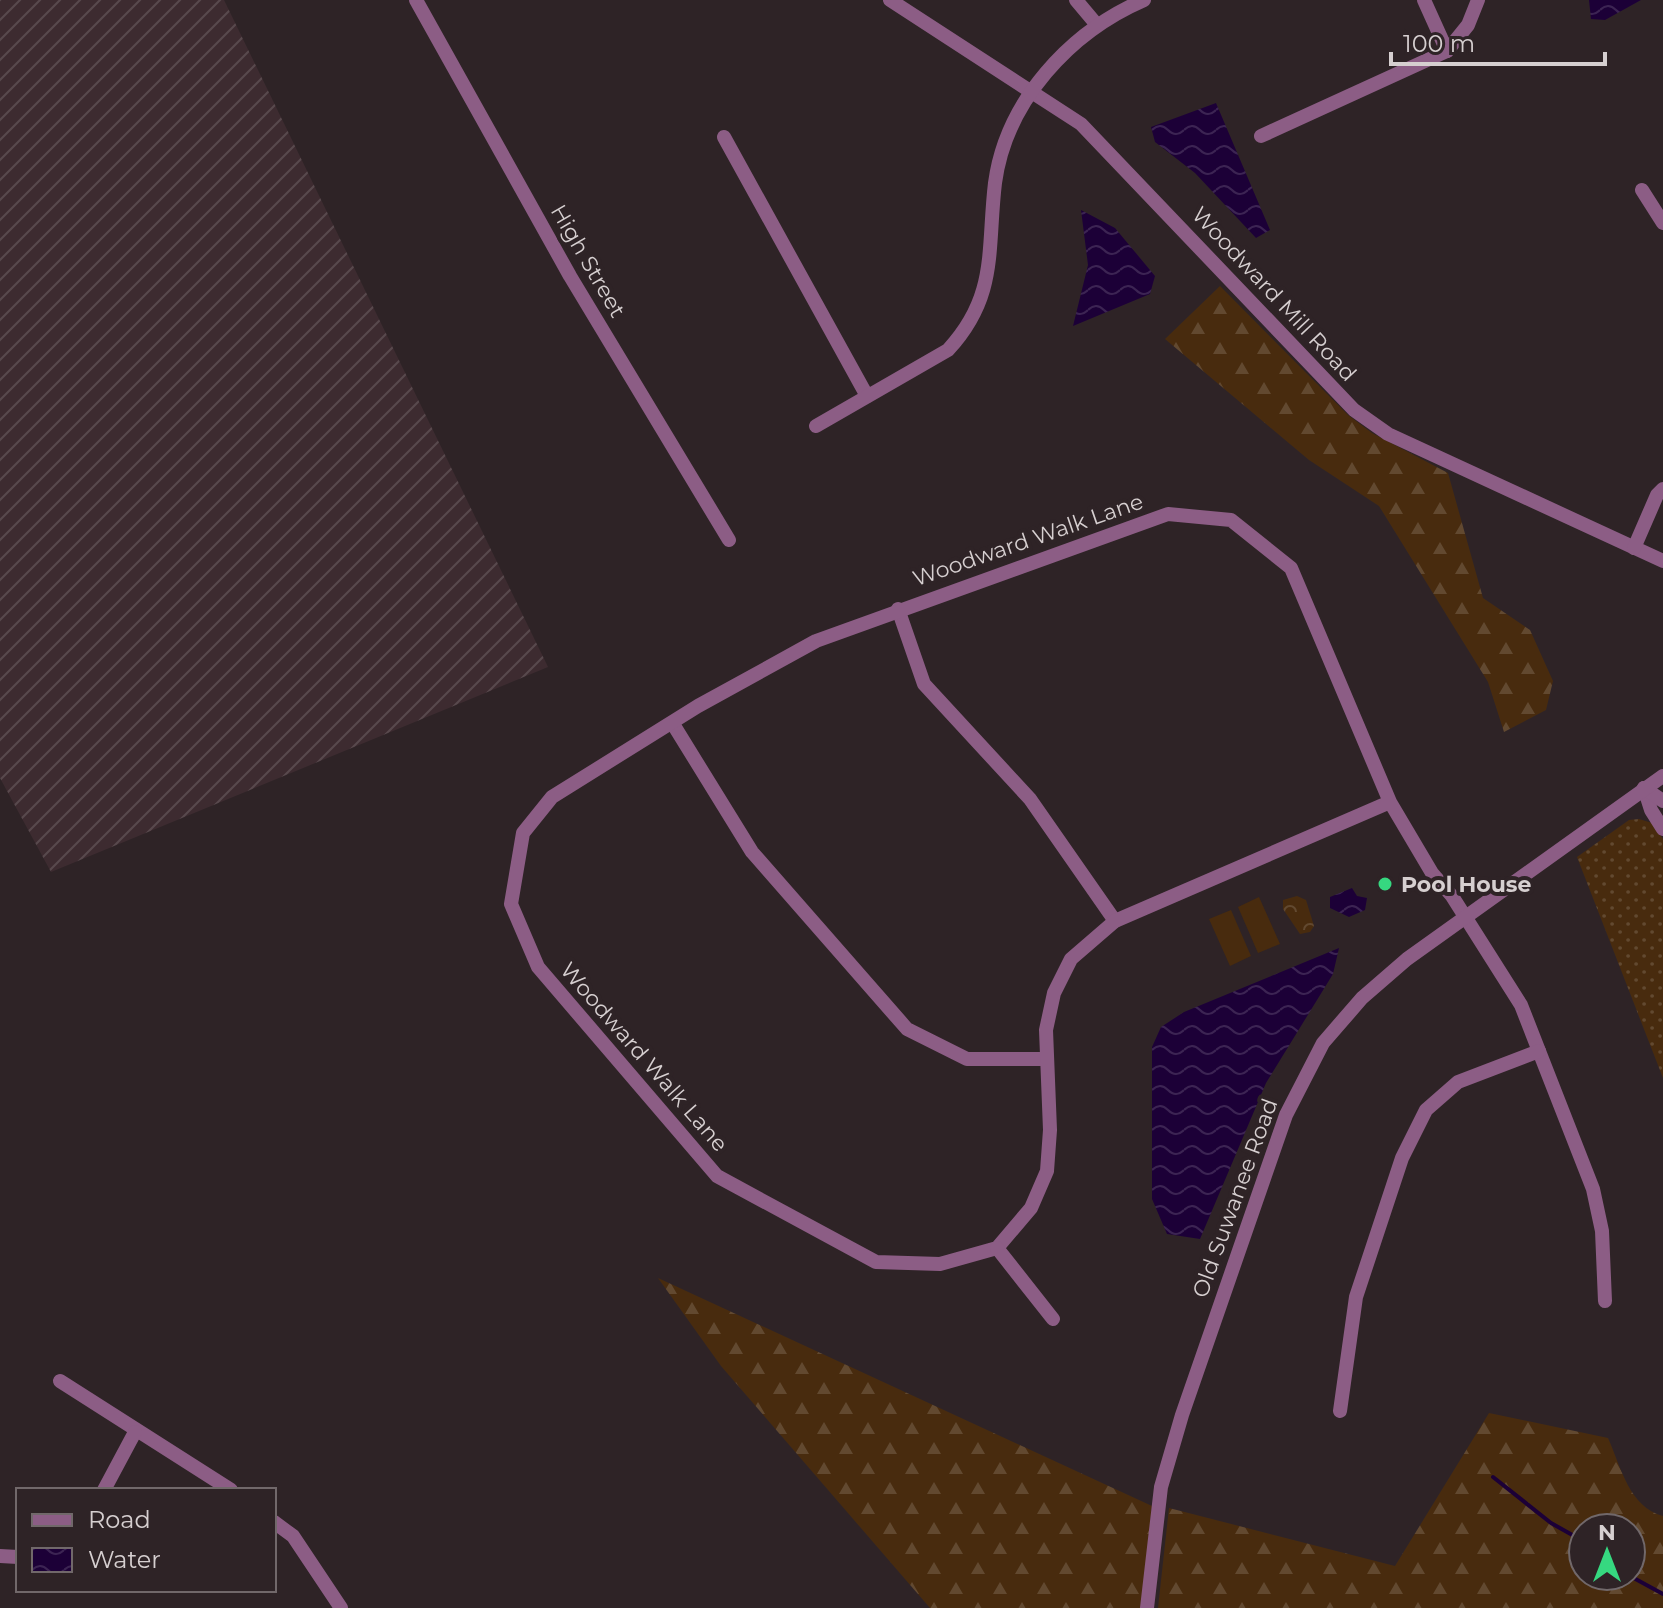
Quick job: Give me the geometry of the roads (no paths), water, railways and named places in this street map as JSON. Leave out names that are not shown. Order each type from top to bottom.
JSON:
[{"type":"street","name":"High Street","points":[[416,0],[570,276],[729,540]]},
{"type":"street","name":"Woodward Mill Road","points":[[890,0],[1081,124],[1354,410],[1388,434],[1663,561]]},
{"type":"street","points":[[1076,0],[1097,25]]},
{"type":"street","points":[[816,426],[948,350],[974,317],[990,269],[1000,155],[1032,91],[1070,45],[1097,25],[1144,0]]},
{"type":"street","points":[[1424,0],[1447,51]]},
{"type":"street","points":[[1261,136],[1447,51],[1468,25],[1478,0]]},
{"type":"street","points":[[724,137],[867,396]]},
{"type":"street","points":[[1642,190],[1663,223]]},
{"type":"street","points":[[1634,548],[1657,495],[1663,489]]},
{"type":"street","name":"Woodward Walk Lane","points":[[997,1248],[940,1264],[876,1262],[717,1176],[538,967],[511,904],[523,833],[552,797],[816,641],[1168,514],[1231,520],[1291,568],[1390,802],[1432,873],[1464,916],[1521,1005],[1593,1189],[1602,1231],[1605,1301]]},
{"type":"street","points":[[898,609],[924,684],[1030,799],[1115,921]]},
{"type":"street","points":[[673,724],[752,852],[907,1029],[967,1059],[1046,1059]]},
{"type":"street","name":"Old Suwanee Road","points":[[1147,1608],[1165,1473],[1286,1115],[1323,1043],[1362,998],[1464,916],[1663,776]]},
{"type":"street","points":[[1644,788],[1663,801]]},
{"type":"street","points":[[1644,788],[1663,829]]},
{"type":"street","points":[[1053,1319],[997,1248],[1031,1208],[1047,1171],[1050,1130],[1046,1030],[1054,993],[1071,959],[1115,921],[1390,802]]},
{"type":"street","points":[[1340,1411],[1356,1297],[1402,1158],[1426,1110],[1458,1082],[1539,1051]]},
{"type":"street","points":[[60,1381],[135,1432],[228,1488]]},
{"type":"street","points":[[105,1488],[135,1432]]},
{"type":"street","points":[[276,1523],[293,1536],[341,1608]]},
{"type":"water","points":[[1589,0],[1641,0],[1605,20],[1591,19]]},
{"type":"water","points":[[1216,103],[1270,230],[1256,238],[1195,173],[1155,142],[1151,127]]},
{"type":"water","points":[[1081,210],[1115,228],[1155,276],[1150,294],[1073,326],[1088,265]]},
{"type":"water","points":[[1352,888],[1357,896],[1367,898],[1365,910],[1349,917],[1330,908],[1330,897]]},
{"type":"water","points":[[1339,948],[1333,974],[1266,1083],[1200,1239],[1167,1234],[1152,1199],[1152,1047],[1161,1027],[1184,1012]]},
{"type":"waterway","points":[[1493,1477],[1567,1532]]},
{"type":"waterway","points":[[1647,1585],[1663,1594]]},
{"type":"place","name":"Pool House","points":[[1385,884]]}]
